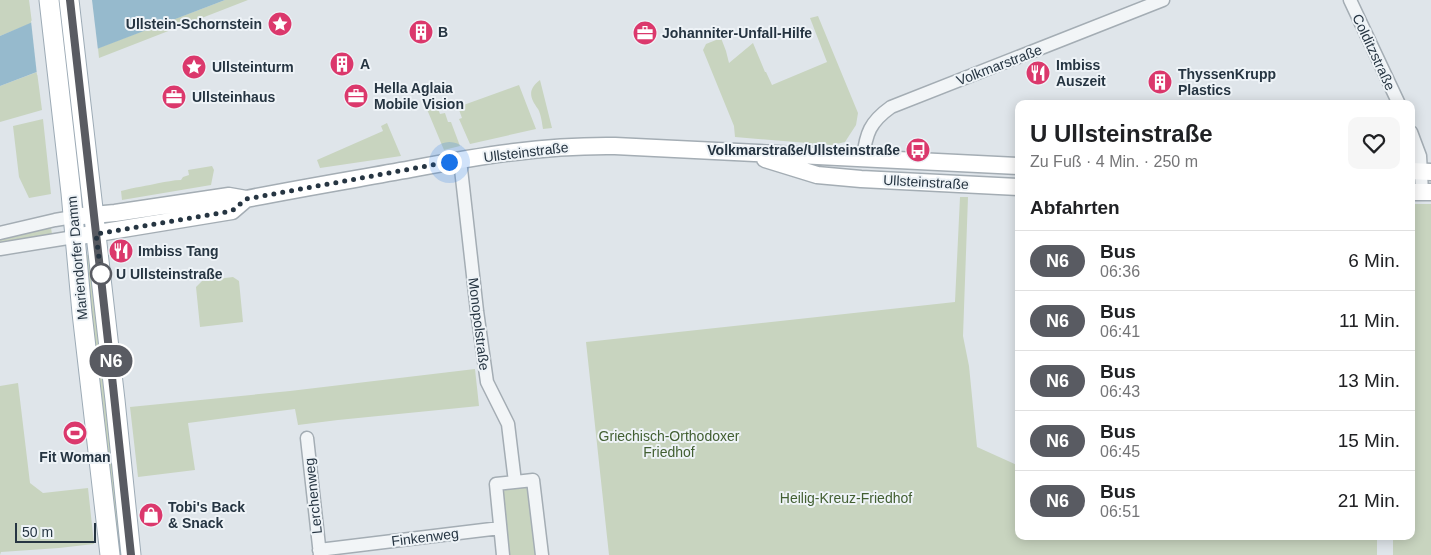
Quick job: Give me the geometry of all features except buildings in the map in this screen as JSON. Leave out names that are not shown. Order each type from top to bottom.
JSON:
[{"type":"main road","name":"Mariendorfer Damm","points":[[70,0],[131,555]]},
{"type":"main road","name":"Mariendorfer Damm","points":[[49,3],[110,555]]},
{"type":"street","name":"Volkmarstraße","points":[[863,158],[867,133],[881,114],[891,107],[1163,0]]},
{"type":"street","name":"Colditzstraße","points":[[1350,0],[1396,100]]},
{"type":"street","points":[[1415,143],[1420,156],[1422,192]]},
{"type":"street","name":"Ullsteinstraße","points":[[0,233],[72,217],[115,213],[229,196],[246,199],[460,160],[530,149],[583,145],[1015,166]]},
{"type":"street","name":"Ullsteinstraße","points":[[749,154],[817,175],[1015,187]]},
{"type":"street","points":[[861,179],[863,158]]},
{"type":"street","name":"Monopolstraße","points":[[460,160],[487,382],[508,424],[515,482]]},
{"type":"street","points":[[990,186],[991,164]]},
{"type":"street","name":"Ullsteinstraße","points":[[0,249],[232,211],[246,199]]},
{"type":"street","name":"Lerchenweg","points":[[307,438],[320,553]]},
{"type":"street","points":[[503,555],[496,484],[533,480],[542,555]]},
{"type":"street","name":"Finkenweg","points":[[320,553],[500,528]]},
{"type":"green space","points":[[0,0],[29,0],[32,23],[0,36]]},
{"type":"green space","points":[[225,0],[248,0],[99,58],[98,48]]},
{"type":"green space","points":[[818,16],[858,113],[856,125],[845,142],[832,145],[735,137],[734,126],[703,50],[706,44],[721,38],[729,63],[753,43],[772,85],[827,62],[810,18]]},
{"type":"green space","points":[[37,72],[42,110],[0,122],[0,86]]},
{"type":"green space","points":[[540,80],[552,128],[543,129],[540,113],[531,94],[533,87]]},
{"type":"green space","points":[[519,85],[536,129],[470,144],[459,119],[462,118],[458,107]]},
{"type":"green space","points":[[435,101],[440,114],[445,113],[448,122],[451,122],[460,146],[444,150],[426,107]]},
{"type":"green space","points":[[43,119],[51,194],[29,198],[19,177],[13,126]]},
{"type":"green space","points":[[387,123],[401,156],[320,168],[317,160],[383,131],[381,126]]},
{"type":"green space","points":[[212,166],[214,170],[211,185],[122,200],[121,191],[181,180],[189,175],[188,170]]},
{"type":"green space","points":[[960,197],[968,197],[963,336],[969,366],[977,447],[1015,464],[1015,540],[1377,540],[1377,555],[609,555],[586,342],[955,302]]},
{"type":"green space","points":[[1415,204],[1431,204],[1431,555],[1393,555],[1393,540],[1415,540]]},
{"type":"green space","points":[[51,228],[52,234],[0,242],[0,238]]},
{"type":"green space","points":[[90,254],[123,555],[117,555],[83,256]]},
{"type":"green space","points":[[233,277],[239,281],[243,322],[200,327],[196,287],[202,281]]},
{"type":"green space","points":[[475,369],[479,406],[298,425],[295,409],[188,423],[195,470],[138,477],[130,407],[290,391]]},
{"type":"green space","points":[[18,383],[30,483],[43,493],[88,488],[94,544],[1,552],[0,555],[0,386]]},
{"type":"green space","points":[[521,486],[530,492],[537,555],[508,555],[502,493],[508,488]]},
{"type":"water","points":[[84,0],[225,0],[0,86],[0,36]]},
{"type":"pier","points":[[78,0],[92,0],[98,50],[37,75],[31,21]]},
{"type":"bus line","name":"N6","points":[[70,0],[131,555]]},
{"type":"place","name":"Ullstein-Schornstein","points":[[280,24]]},
{"type":"place","name":"B","points":[[421,32]]},
{"type":"place","name":"Johanniter-Unfall-Hilfe","points":[[645,33]]},
{"type":"place","name":"A","points":[[342,64]]},
{"type":"place","name":"Ullsteinturm","points":[[194,67]]},
{"type":"place","name":"Imbiss Auszeit","points":[[1038,73]]},
{"type":"place","name":"ThyssenKrupp Plastics","points":[[1160,82]]},
{"type":"place","name":"Hella Aglaia Mobile Vision","points":[[356,96]]},
{"type":"place","name":"Ullsteinhaus","points":[[174,97]]},
{"type":"place","name":"Volkmarstraße/Ullsteinstraße","points":[[918,150]]},
{"type":"place","name":"Imbiss Tang","points":[[121,251]]},
{"type":"place","name":"U Ullsteinstraße","points":[[101,274]]},
{"type":"place","name":"Fit Woman","points":[[75,433]]},
{"type":"place","name":"Tobi's Back & Snack","points":[[151,515]]},
{"type":"route","points":[[101,274],[96,234],[232,211],[246,199],[449,162]]},
{"type":"park label","name":"Griechisch-Orthodoxer Friedhof","points":[[669,444]]},
{"type":"park label","name":"Heilig-Kreuz-Friedhof","points":[[846,498]]}]
